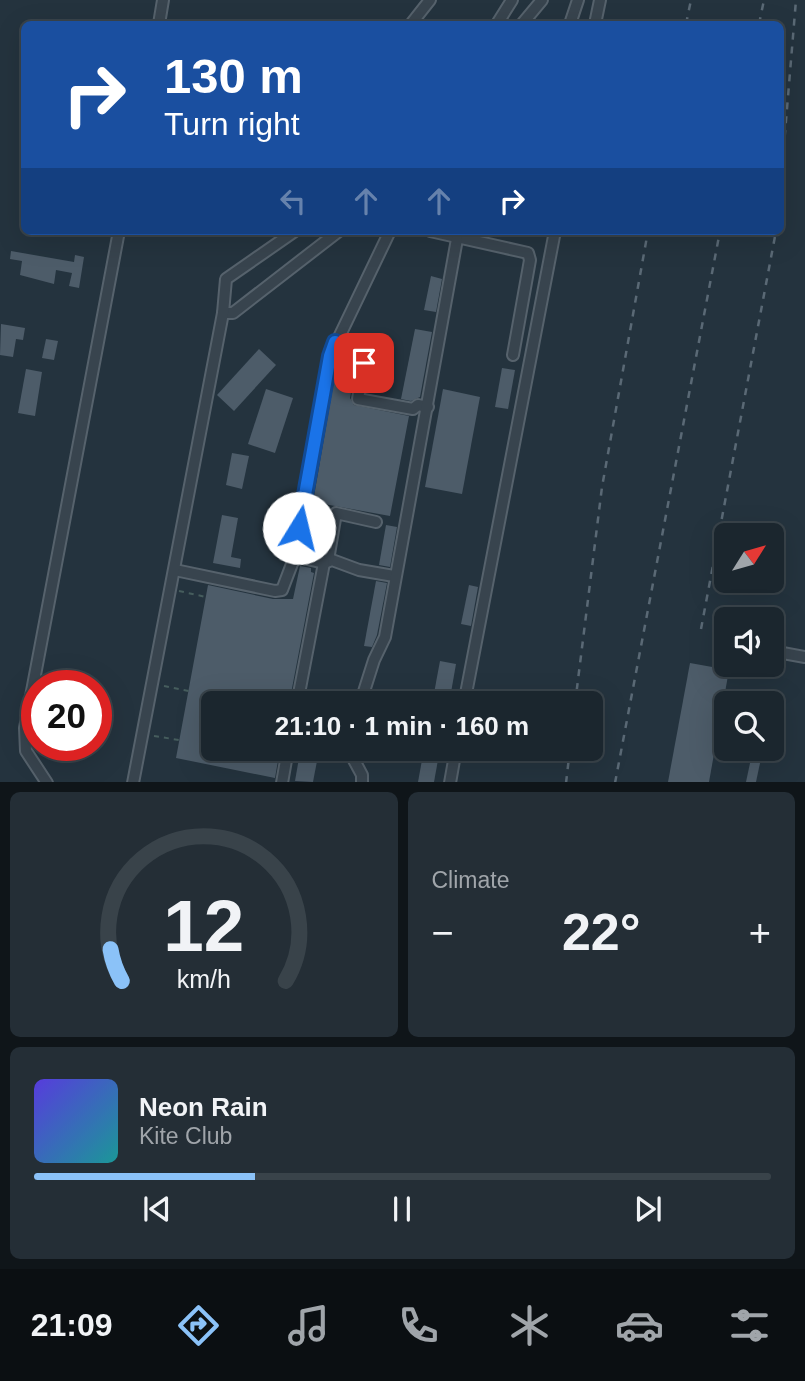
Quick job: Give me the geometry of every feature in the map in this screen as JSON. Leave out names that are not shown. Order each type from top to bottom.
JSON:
[{"type":"lane","points":[[160,21],[163,0]]},
{"type":"lane","points":[[413,21],[430,0]]},
{"type":"lane","points":[[499,21],[512,0]]},
{"type":"lane","points":[[524,21],[538,4],[525,0]]},
{"type":"lane","points":[[571,21],[578,0]]},
{"type":"lane","points":[[596,21],[600,0]]},
{"type":"lane","points":[[47,782],[26,751],[25,728],[119,235]]},
{"type":"lane","points":[[133,782],[223,313],[226,279],[289,235]]},
{"type":"lane","points":[[223,313],[233,313],[334,235]]},
{"type":"lane","points":[[175,570],[275,591],[282,590],[295,556],[330,356],[388,235]]},
{"type":"lane","points":[[444,235],[528,253],[530,260],[513,355]]},
{"type":"lane","points":[[467,691],[554,235]]},
{"type":"lane","points":[[364,691],[385,637],[457,239]]},
{"type":"lane","points":[[335,342],[346,350],[348,362],[364,363],[358,399],[413,409],[418,405],[428,407]]},
{"type":"lane","points":[[300,691],[336,513],[376,522]]},
{"type":"lane","points":[[295,556],[394,576]]},
{"type":"lane","points":[[784,654],[805,657]]},
{"type":"lane","points":[[282,782],[286,761]]},
{"type":"lane","points":[[354,761],[362,775],[362,782]]},
{"type":"lane","points":[[450,782],[454,761]]},
{"type":"path","points":[[171,590],[206,597]]},
{"type":"path","points":[[152,683],[188,691]]},
{"type":"path","points":[[143,734],[179,740]]},
{"type":"building","points":[[11,251],[74,262],[75,255],[84,257],[79,288],[69,286],[72,273],[56,270],[54,284],[20,275],[22,261],[10,259]]},
{"type":"building","points":[[431,276],[442,279],[436,312],[424,310]]},
{"type":"building","points":[[1,324],[25,328],[23,340],[16,339],[13,357],[0,355]]},
{"type":"building","points":[[415,329],[432,332],[420,397],[411,401],[401,399]]},
{"type":"building","points":[[46,339],[58,341],[54,360],[42,358]]},
{"type":"building","points":[[259,349],[276,365],[234,411],[217,395]]},
{"type":"building","points":[[337,364],[344,373],[355,369],[350,398],[354,405],[409,416],[390,516],[313,502]]},
{"type":"building","points":[[502,368],[515,370],[508,409],[495,407]]},
{"type":"building","points":[[26,369],[42,372],[35,416],[18,413]]},
{"type":"building","points":[[266,389],[293,398],[275,453],[248,444]]},
{"type":"building","points":[[443,389],[480,397],[462,494],[425,487]]},
{"type":"building","points":[[232,453],[249,456],[242,489],[226,485]]},
{"type":"building","points":[[222,515],[238,518],[231,557],[241,559],[240,568],[213,563]]},
{"type":"building","points":[[386,525],[397,527],[390,567],[379,565]]},
{"type":"building","points":[[300,566],[311,568],[314,573],[291,691],[201,691],[201,761],[278,761],[275,778],[176,758],[208,585],[273,599],[293,599]]},
{"type":"building","points":[[376,581],[387,583],[377,635],[372,647],[364,646]]},
{"type":"building","points":[[469,585],[478,587],[471,626],[461,624]]},
{"type":"building","points":[[440,661],[456,664],[451,691],[434,691]]},
{"type":"building","points":[[690,663],[714,667],[714,677],[728,677],[725,691],[714,691],[714,754],[709,782],[668,782]]},
{"type":"building","points":[[298,761],[317,761],[313,782],[295,781]]},
{"type":"building","points":[[422,761],[438,761],[434,782],[418,782]]},
{"type":"building","points":[[750,761],[760,761],[756,782],[746,782]]},
{"type":"railway","points":[[687,21],[691,0]]},
{"type":"railway","points":[[760,21],[764,0]]},
{"type":"railway","points":[[784,145],[796,0]]},
{"type":"railway","points":[[577,691],[602,487],[647,235]]},
{"type":"railway","points":[[615,782],[719,235]]},
{"type":"railway","points":[[701,629],[775,235]]},
{"type":"railway","points":[[566,782],[569,761]]},
{"type":"route","points":[[299,528],[330,356],[335,342],[341,343],[348,359],[364,363]]}]
